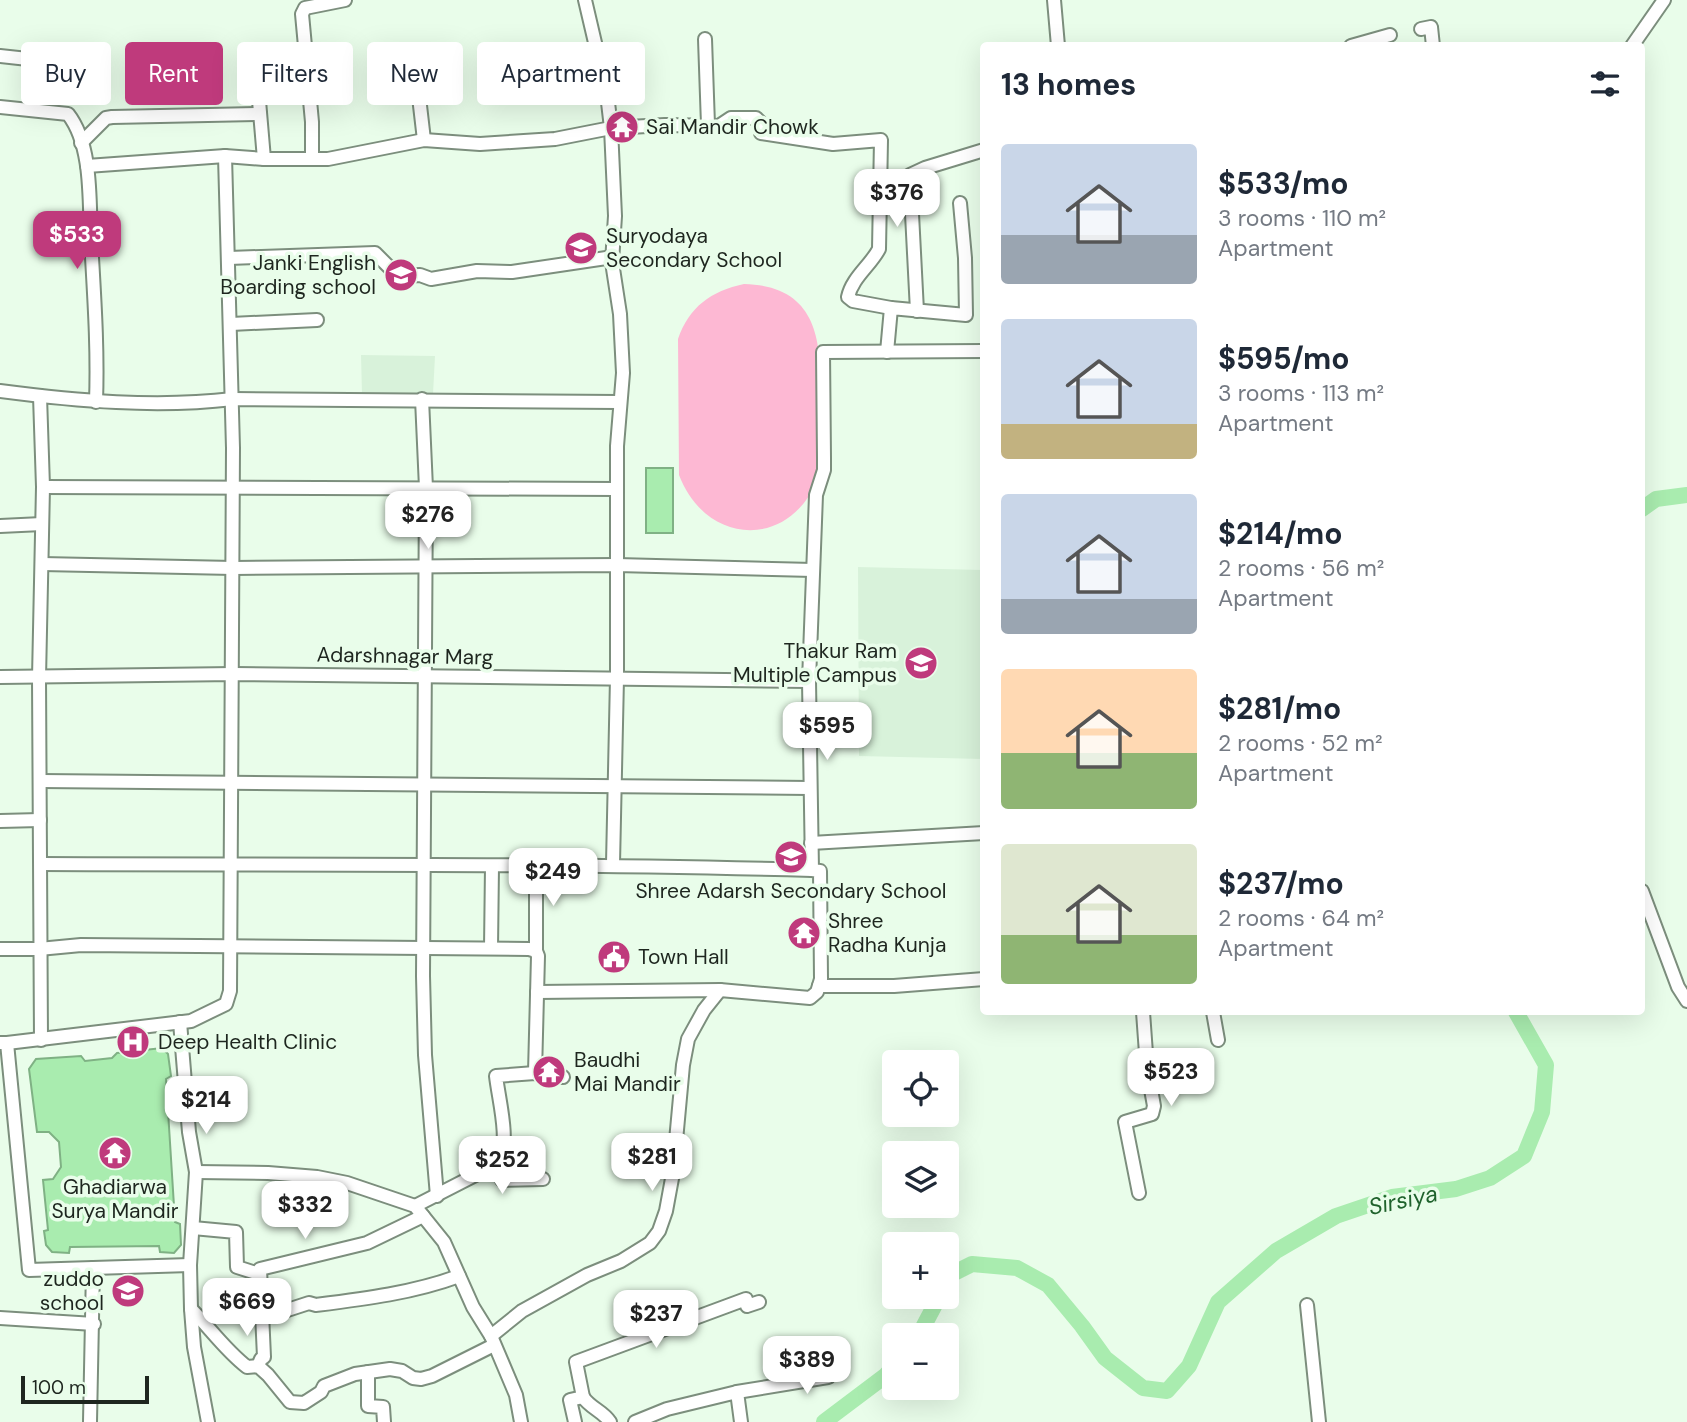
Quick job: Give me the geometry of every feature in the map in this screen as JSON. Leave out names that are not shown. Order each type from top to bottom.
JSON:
[{"type":"street","points":[[312,158],[312,121],[302,14],[305,8],[345,0]]},
{"type":"street","points":[[585,0],[607,94],[611,128],[615,216],[612,257],[620,314],[622,373],[617,489],[616,785],[613,864]]},
{"type":"street","points":[[1054,0],[1058,42]]},
{"type":"street","points":[[1635,42],[1664,0]]},
{"type":"street","points":[[1421,29],[1432,27],[1433,42]]},
{"type":"street","points":[[1365,42],[1390,35]]},
{"type":"street","points":[[705,39],[708,125]]},
{"type":"street","points":[[0,56],[21,58]]},
{"type":"street","points":[[259,105],[264,159]]},
{"type":"street","points":[[420,105],[424,140]]},
{"type":"street","points":[[0,107],[68,114],[81,143],[87,166],[96,299],[96,402]]},
{"type":"street","points":[[81,143],[106,118],[112,117],[260,114]]},
{"type":"street","points":[[87,166],[225,156],[328,159],[424,140],[480,144],[555,139],[611,128],[719,126],[731,117],[756,118],[761,123],[761,133],[807,142],[833,144],[881,140],[879,249],[873,261],[855,280],[848,297],[853,301],[917,312],[966,314],[960,202]]},
{"type":"street","points":[[917,312],[910,175],[980,151]]},
{"type":"street","points":[[190,1265],[29,1270],[3,1043],[191,1021],[226,1004],[230,991],[233,399],[225,156]]},
{"type":"street","points":[[229,258],[375,253],[398,276],[420,275],[431,279],[477,271],[512,272],[612,257]]},
{"type":"street","points":[[887,352],[891,308]]},
{"type":"street","points":[[231,324],[317,320]]},
{"type":"street","points":[[813,870],[810,681],[816,495],[824,471],[823,352],[980,351]]},
{"type":"street","points":[[0,391],[96,402],[422,399],[619,402]]},
{"type":"street","points":[[40,396],[43,487],[39,678],[41,1040]]},
{"type":"street","points":[[422,399],[426,488],[423,866],[425,1055],[437,1196]]},
{"type":"street","points":[[43,487],[617,489]]},
{"type":"street","points":[[0,526],[42,524]]},
{"type":"street","points":[[42,564],[233,568],[617,565],[813,570]]},
{"type":"street","name":"Adarshnagar Marg","points":[[0,677],[233,674],[810,681]]},
{"type":"street","points":[[41,781],[810,788]]},
{"type":"street","points":[[0,821],[40,820]]},
{"type":"street","points":[[811,843],[980,833]]},
{"type":"street","points":[[41,864],[613,864],[820,872],[819,986],[810,998],[720,990],[537,992]]},
{"type":"street","points":[[491,948],[492,866]]},
{"type":"street","points":[[535,1073],[536,866]]},
{"type":"street","points":[[1645,899],[1678,987],[1687,1001]]},
{"type":"street","points":[[0,949],[80,945],[491,948],[536,951]]},
{"type":"street","points":[[819,986],[894,986],[980,979]]},
{"type":"street","points":[[191,1309],[214,1331],[233,1356],[247,1367],[258,1366],[290,1402],[304,1403],[321,1392],[324,1386],[355,1374],[390,1369],[421,1379],[445,1371],[493,1341],[522,1311],[587,1275],[621,1261],[650,1243],[659,1231],[666,1211],[673,1172],[688,1039],[704,1010],[720,990]]},
{"type":"street","points":[[1139,1193],[1125,1122],[1152,1114],[1154,1106],[1147,1067],[1143,1015]]},
{"type":"street","points":[[1213,1015],[1217,1040]]},
{"type":"street","points":[[180,1022],[189,1132],[196,1172],[190,1265],[191,1309],[194,1347],[208,1422]]},
{"type":"street","points":[[543,1178],[502,1180],[499,1163],[503,1133],[495,1076],[535,1073],[563,1077]]},
{"type":"street","points":[[419,1211],[420,1202],[437,1196],[499,1163]]},
{"type":"street","points":[[196,1172],[268,1172],[317,1177],[347,1183],[419,1211],[443,1242],[473,1307],[493,1341],[516,1395],[521,1422]]},
{"type":"street","points":[[258,1366],[264,1357],[260,1269],[367,1243],[419,1211]]},
{"type":"street","points":[[193,1228],[236,1232],[237,1267],[259,1274]]},
{"type":"street","points":[[90,1422],[93,1268]]},
{"type":"street","points":[[262,1314],[266,1317],[309,1303],[316,1305],[375,1297],[437,1284],[458,1276]]},
{"type":"street","points":[[610,1422],[583,1397],[576,1362],[746,1299],[747,1307],[759,1302]]},
{"type":"street","points":[[1307,1305],[1319,1422]]},
{"type":"street","points":[[0,1318],[94,1324]]},
{"type":"street","points":[[635,1422],[667,1409],[737,1392],[828,1377],[829,1362],[840,1347]]},
{"type":"street","points":[[368,1372],[368,1406],[383,1407],[384,1422]]},
{"type":"street","points":[[737,1392],[741,1422]]},
{"type":"street","points":[[575,1422],[570,1400],[583,1397]]},
{"type":"shaded area","points":[[744,284],[771,288],[791,297],[805,311],[814,329],[820,372],[821,457],[818,478],[805,501],[788,518],[769,527],[748,530],[727,526],[708,516],[692,498],[679,475],[678,339],[688,318],[703,302],[721,291]]},
{"type":"shaded area","points":[[361,355],[435,356],[433,394],[362,394]]},
{"type":"shaded area","points":[[646,468],[673,468],[673,533],[646,533]]},
{"type":"shaded area","name":"Thakur Ram Multiple Campus","points":[[858,567],[980,570],[980,759],[859,756]]},
{"type":"shaded area","points":[[162,1048],[168,1054],[171,1076],[166,1079],[175,1222],[180,1224],[181,1245],[174,1253],[160,1252],[159,1246],[70,1247],[69,1253],[52,1252],[46,1245],[44,1231],[48,1230],[43,1180],[53,1179],[61,1167],[59,1142],[49,1132],[37,1132],[29,1069],[36,1059],[81,1056],[85,1061],[112,1058],[117,1053]]},
{"type":"waterway","name":"Sirsiya","points":[[1645,507],[1656,499],[1687,495]]},
{"type":"waterway","name":"Sirsiya","points":[[959,1270],[972,1264],[1017,1268],[1048,1285],[1105,1358],[1143,1388],[1167,1391],[1189,1366],[1218,1302],[1276,1251],[1336,1216],[1392,1197],[1456,1189],[1490,1178],[1524,1156],[1542,1112],[1546,1065],[1518,1015]]},
{"type":"waterway","points":[[925,1323],[933,1309]]},
{"type":"waterway","points":[[824,1422],[882,1378]]},
{"type":"place","name":"Sai Mandir Chowk","points":[[622,127]]},
{"type":"place","name":"Suryodaya Secondary School","points":[[581,248]]},
{"type":"place","name":"Janki English Boarding school","points":[[401,275]]},
{"type":"place","name":"Thakur Ram Multiple Campus","points":[[921,663]]},
{"type":"place","name":"Shree Adarsh Secondary School","points":[[791,857]]},
{"type":"place","name":"Shree Radha Kunja","points":[[804,933]]},
{"type":"place","name":"Town Hall","points":[[614,957]]},
{"type":"place","name":"Deep Health Clinic","points":[[133,1042]]},
{"type":"place","name":"Baudhi Mai Mandir","points":[[549,1072]]},
{"type":"place","name":"Ghadiarwa Surya Mandir","points":[[115,1153]]},
{"type":"place","name":"zuddo school","points":[[128,1291]]}]
